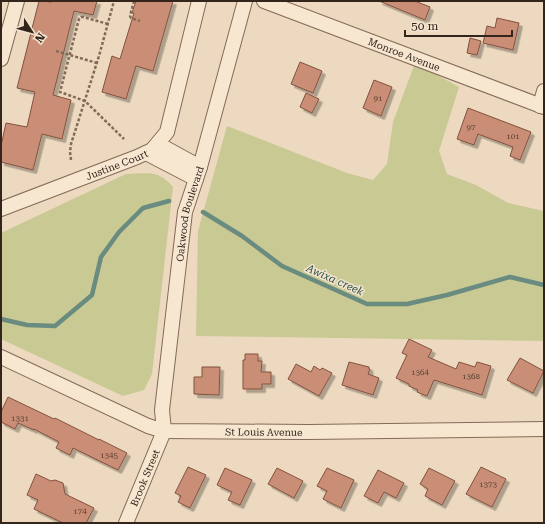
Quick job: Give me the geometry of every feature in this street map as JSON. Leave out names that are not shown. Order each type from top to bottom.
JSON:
[{"type":"street","points":[[1,59],[17,1]]},
{"type":"street","name":"Justine Court","points":[[1,209],[146,153],[158,144],[167,132],[199,1]]},
{"type":"street","name":"Oakwood Boulevard","points":[[164,432],[162,410],[185,212],[198,173],[245,1]]},
{"type":"street","name":"Monroe Avenue","points":[[264,1],[542,107]]},
{"type":"street","points":[[542,107],[544,91]]},
{"type":"street","points":[[158,144],[198,173]]},
{"type":"street","points":[[146,153],[198,173]]},
{"type":"street","name":"St Louis Avenue","points":[[1,357],[148,426],[164,432],[544,430]]},
{"type":"street","name":"Brook Street","points":[[126,523],[164,432]]},
{"type":"path","points":[[72,160],[70,152],[72,144],[114,1]]},
{"type":"path","points":[[134,1],[130,16],[140,21]]},
{"type":"path","points":[[108,24],[81,17],[60,92],[85,101],[124,139]]},
{"type":"path","points":[[56,51],[97,62]]},
{"type":"green space","points":[[415,63],[459,87],[439,151],[447,174],[476,185],[508,203],[544,211],[544,341],[196,336],[198,231],[227,126],[347,173],[373,180],[387,164],[393,122]]},
{"type":"green space","points":[[146,173],[157,175],[168,181],[173,187],[152,374],[144,390],[123,396],[1,339],[1,233],[126,174]]},
{"type":"building","points":[[39,1],[97,1],[93,15],[74,11],[53,95],[71,100],[62,139],[42,134],[33,170],[1,162],[1,146],[6,123],[27,127],[35,92],[17,88]]},
{"type":"building","points":[[136,1],[173,1],[153,71],[136,66],[126,99],[102,92],[112,56],[120,59],[134,13],[132,13]]},
{"type":"building","points":[[379,1],[415,1],[430,7],[425,20]]},
{"type":"building","points":[[497,18],[519,23],[513,50],[483,43],[487,26],[495,28]]},
{"type":"building","points":[[470,38],[481,41],[477,55],[467,53]]},
{"type":"building","points":[[300,62],[322,71],[313,93],[291,84]]},
{"type":"building","points":[[374,80],[392,87],[381,116],[363,108]]},
{"type":"building","points":[[306,93],[319,99],[312,113],[300,107]]},
{"type":"building","points":[[468,108],[531,132],[520,160],[510,156],[513,147],[478,134],[474,145],[457,139]]},
{"type":"building","points":[[409,339],[432,350],[428,357],[456,369],[459,362],[475,367],[477,362],[491,366],[482,395],[434,380],[427,396],[417,392],[418,390],[409,386],[409,384],[396,378],[407,355],[402,353]]},
{"type":"building","points":[[245,354],[258,354],[258,361],[262,361],[261,372],[271,372],[271,384],[262,384],[262,389],[243,389],[243,360],[245,360]]},
{"type":"building","points":[[520,358],[544,371],[533,393],[507,380]]},
{"type":"building","points":[[349,362],[369,367],[370,369],[368,374],[379,378],[373,395],[342,385]]},
{"type":"building","points":[[296,364],[311,372],[314,366],[320,370],[322,368],[332,373],[319,396],[288,379]]},
{"type":"building","points":[[202,367],[220,367],[219,395],[194,394],[194,377],[202,377]]},
{"type":"building","points":[[8,397],[127,453],[118,470],[73,448],[70,455],[56,448],[59,442],[34,429],[18,423],[15,429],[1,422],[1,412]]},
{"type":"building","points":[[188,467],[206,475],[190,508],[178,502],[181,496],[175,493]]},
{"type":"building","points":[[481,467],[506,479],[492,507],[466,494]]},
{"type":"building","points":[[225,468],[252,480],[240,505],[228,500],[232,492],[217,485]]},
{"type":"building","points":[[277,468],[303,481],[294,498],[268,484]]},
{"type":"building","points":[[327,468],[354,480],[341,508],[323,499],[327,491],[317,486]]},
{"type":"building","points":[[429,468],[455,481],[442,505],[425,496],[428,489],[420,484]]},
{"type":"building","points":[[378,470],[404,483],[396,498],[384,492],[378,503],[364,496]]},
{"type":"building","points":[[36,474],[51,481],[55,480],[63,483],[65,494],[94,508],[86,523],[63,523],[34,509],[38,500],[27,495]]},
{"type":"waterway","name":"Awixa creek","points":[[1,319],[27,325],[55,326],[92,295],[101,257],[119,232],[143,208],[169,201]]},
{"type":"waterway","name":"Awixa creek","points":[[203,212],[242,236],[282,266],[367,304],[407,304],[447,295],[510,277],[544,285]]}]
